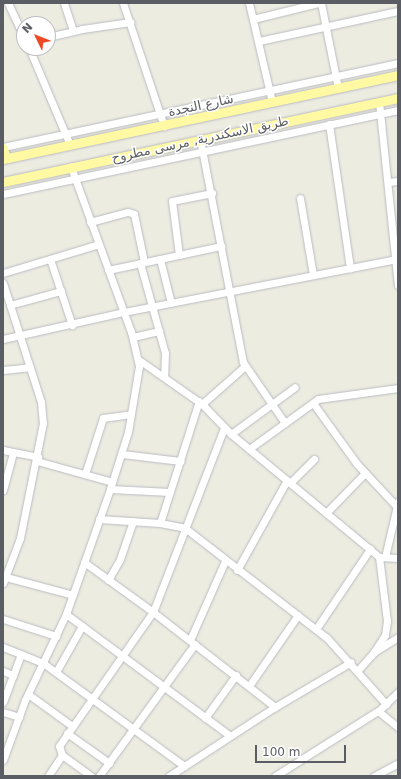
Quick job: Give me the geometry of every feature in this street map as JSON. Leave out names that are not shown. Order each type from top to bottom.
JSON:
[{"type":"main road","name":"طريق الاسكندرية, مرسى مطروح","points":[[4,158],[164,126],[398,75]]},
{"type":"main road","name":"طريق الاسكندرية, مرسى مطروح","points":[[3,182],[398,98]]},
{"type":"main road","points":[[3,147],[4,158]]},
{"type":"street","points":[[8,3],[16,20]]},
{"type":"street","points":[[64,3],[73,31]]},
{"type":"street","points":[[123,3],[164,126]]},
{"type":"street","points":[[250,3],[272,102]]},
{"type":"street","points":[[254,19],[318,3]]},
{"type":"street","points":[[321,3],[338,88]]},
{"type":"street","points":[[259,41],[398,11]]},
{"type":"street","points":[[56,35],[130,22]]},
{"type":"street","points":[[32,56],[70,145]]},
{"type":"street","name":"شارع النجدة","points":[[3,147],[398,63]]},
{"type":"street","points":[[379,102],[388,182],[394,211],[398,285]]},
{"type":"street","points":[[3,194],[398,110]]},
{"type":"street","points":[[329,124],[350,268]]},
{"type":"street","points":[[200,139],[212,193],[244,367],[285,423]]},
{"type":"street","points":[[3,760],[28,694],[66,614],[122,454],[131,414],[139,360],[124,312],[71,168]]},
{"type":"street","points":[[388,182],[398,181]]},
{"type":"street","points":[[179,255],[172,202],[212,193]]},
{"type":"street","points":[[300,198],[314,275]]},
{"type":"street","points":[[90,222],[128,212],[134,214],[142,262],[166,359],[164,377]]},
{"type":"street","points":[[3,273],[98,244]]},
{"type":"street","points":[[108,270],[221,246]]},
{"type":"street","points":[[50,259],[72,324]]},
{"type":"street","points":[[160,259],[171,303]]},
{"type":"street","points":[[3,339],[153,306],[350,268],[397,262]]},
{"type":"street","points":[[3,283],[30,367],[42,411],[37,459],[20,538],[4,580],[73,595]]},
{"type":"street","points":[[10,305],[61,291]]},
{"type":"street","points":[[132,337],[159,331]]},
{"type":"street","points":[[139,360],[201,402],[224,428],[370,549],[382,557],[398,558]]},
{"type":"street","points":[[3,370],[30,367]]},
{"type":"street","points":[[160,523],[201,402],[244,367]]},
{"type":"street","points":[[231,434],[295,387]]},
{"type":"street","points":[[249,449],[322,398],[398,388]]},
{"type":"street","points":[[313,403],[365,472],[397,504],[382,557],[387,621],[385,635],[374,652],[358,670]]},
{"type":"street","points":[[85,474],[102,419],[107,416],[131,414]]},
{"type":"street","points":[[90,776],[62,755],[58,746],[153,612],[224,428]]},
{"type":"street","points":[[3,450],[85,474],[111,485],[170,492]]},
{"type":"street","points":[[3,490],[13,452]]},
{"type":"street","points":[[122,454],[181,461]]},
{"type":"street","points":[[237,570],[288,482],[314,459]]},
{"type":"street","points":[[326,513],[365,472]]},
{"type":"street","points":[[99,519],[160,523],[185,528],[225,561],[316,629],[351,662],[386,704]]},
{"type":"street","points":[[108,580],[120,559],[133,521]]},
{"type":"street","points":[[316,629],[370,549]]},
{"type":"street","points":[[99,776],[163,686],[192,642],[225,561]]},
{"type":"street","points":[[84,562],[236,675],[275,707]]},
{"type":"street","points":[[66,614],[230,736]]},
{"type":"street","points":[[249,686],[298,615]]},
{"type":"street","points":[[3,619],[56,636]]},
{"type":"street","points":[[56,672],[82,626]]},
{"type":"street","points":[[374,652],[398,637]]},
{"type":"street","points":[[3,647],[43,663],[184,766]]},
{"type":"street","points":[[3,702],[21,654]]},
{"type":"street","points":[[169,776],[275,707],[351,662]]},
{"type":"street","points":[[3,671],[13,675]]},
{"type":"street","points":[[205,718],[236,675]]},
{"type":"street","points":[[275,776],[378,710],[398,692]]},
{"type":"street","points":[[28,694],[72,726]]},
{"type":"street","points":[[378,710],[398,727]]},
{"type":"street","points":[[3,712],[19,717]]},
{"type":"street","points":[[67,733],[109,763]]},
{"type":"street","points":[[48,776],[62,755]]},
{"type":"street","points":[[376,776],[398,763]]}]
